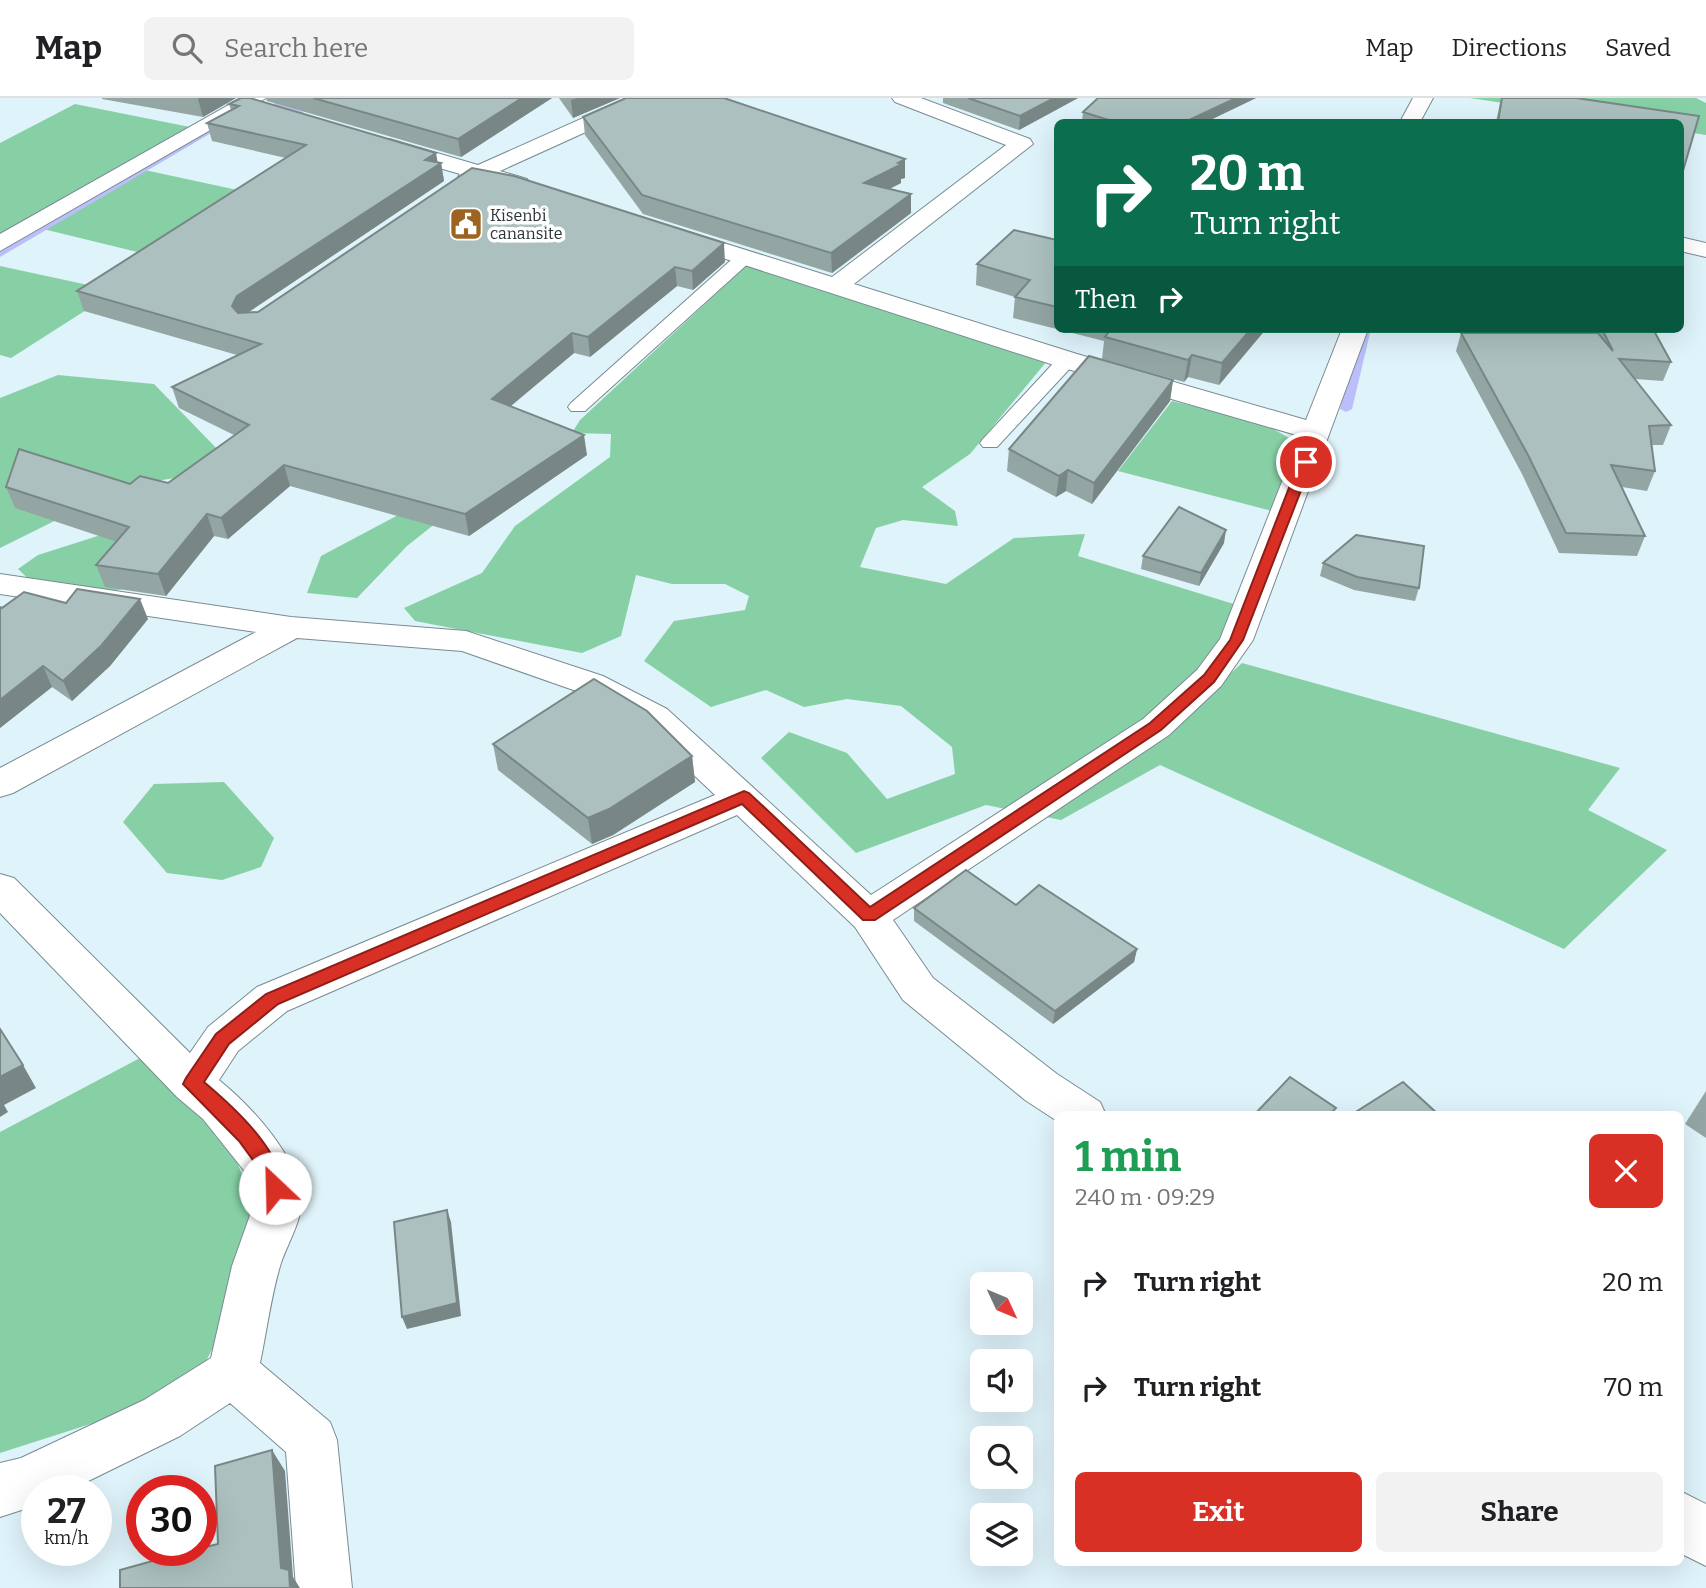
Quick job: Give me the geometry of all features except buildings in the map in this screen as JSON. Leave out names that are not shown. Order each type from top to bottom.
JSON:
[{"type":"street","points":[[444,194],[478,172],[645,98]]},
{"type":"street","points":[[835,286],[1022,144],[902,98]]},
{"type":"street","points":[[1412,119],[1423,98]]},
{"type":"street","points":[[0,244],[257,105]]},
{"type":"street","points":[[361,138],[545,192]]},
{"type":"street","points":[[651,227],[1067,360],[1316,432]]},
{"type":"street","points":[[1684,245],[1706,250]]},
{"type":"street","points":[[869,915],[1156,727],[1209,678],[1236,640],[1353,333]]},
{"type":"street","points":[[0,584],[291,627],[466,641],[591,684],[654,717],[744,797],[869,915],[918,989],[1041,1087],[1078,1111]]},
{"type":"street","points":[[0,784],[291,627]]},
{"type":"street","points":[[192,1084],[223,1039],[272,999],[744,797]]},
{"type":"street","points":[[0,888],[192,1084],[219,1106],[272,1171],[278,1204],[256,1266],[233,1372],[162,1418],[27,1483],[0,1490]]},
{"type":"street","points":[[233,1372],[311,1440],[324,1588]]},
{"type":"street","points":[[1684,1521],[1706,1539]]},
{"type":"lane","points":[[578,407],[745,257]]},
{"type":"lane","points":[[990,443],[1067,360]]},
{"type":"green space","points":[[1470,98],[1696,98],[1706,103],[1706,135],[1684,132],[1684,119],[1607,119]]},
{"type":"green space","points":[[75,104],[195,128],[0,238],[0,143]]},
{"type":"green space","points":[[140,169],[265,196],[166,259],[39,228]]},
{"type":"green space","points":[[0,266],[116,291],[11,358],[0,355]]},
{"type":"green space","points":[[746,266],[1047,361],[970,454],[922,487],[955,511],[958,526],[903,520],[876,528],[860,567],[946,584],[1014,538],[1085,534],[1078,556],[1237,605],[1177,722],[1242,663],[1620,768],[1588,810],[1667,850],[1564,949],[1160,765],[1061,820],[986,805],[856,853],[761,758],[789,732],[847,753],[887,799],[955,774],[952,747],[901,706],[847,699],[804,707],[766,690],[711,707],[644,661],[674,621],[745,610],[749,596],[725,584],[672,584],[636,575],[621,636],[582,653],[415,621],[404,608],[482,573],[515,526],[610,457],[611,434],[572,433],[580,420]]},
{"type":"green space","points":[[58,375],[154,384],[223,455],[181,477],[125,486],[0,548],[0,398]]},
{"type":"green space","points":[[1172,401],[1256,422],[1301,447],[1272,511],[1118,471]]},
{"type":"green space","points":[[451,511],[407,546],[357,598],[307,593],[321,556],[402,513]]},
{"type":"green space","points":[[126,527],[129,588],[53,602],[18,569],[38,555]]},
{"type":"green space","points":[[224,782],[274,838],[261,867],[222,880],[167,873],[123,822],[154,784]]},
{"type":"green space","points":[[140,1058],[228,1139],[254,1205],[221,1332],[201,1371],[103,1420],[0,1453],[0,1132]]},
{"type":"waterway","points":[[278,98],[278,105],[300,112]]},
{"type":"waterway","points":[[0,254],[214,129]]},
{"type":"waterway","points":[[1346,409],[1365,333]]},
{"type":"place","name":"Kisenbi canansite","points":[[466,224]]},
{"type":"route","points":[[275,1188],[272,1171],[245,1135],[219,1106],[192,1084],[223,1039],[272,999],[744,797],[869,915],[1156,727],[1209,678],[1236,640],[1306,462]]}]
